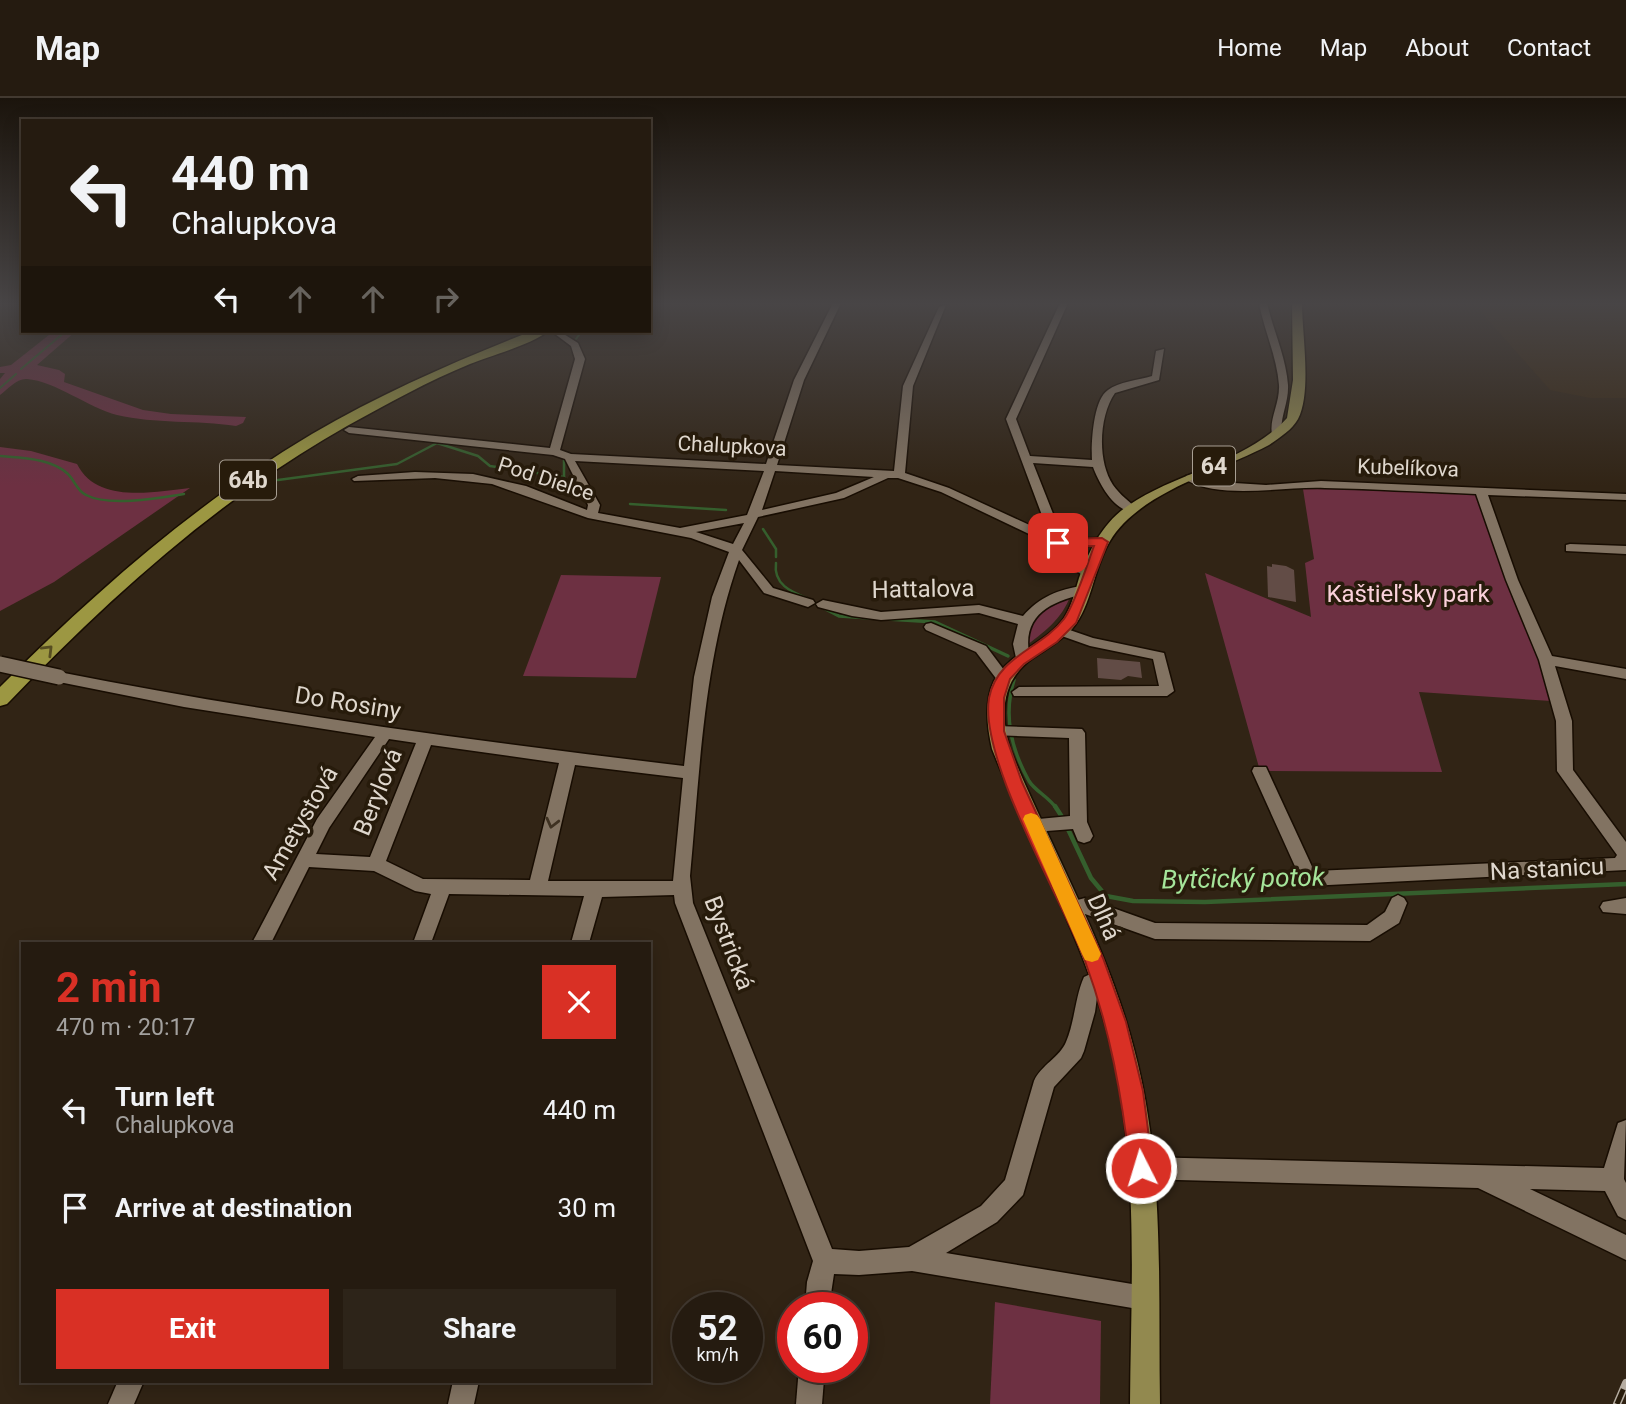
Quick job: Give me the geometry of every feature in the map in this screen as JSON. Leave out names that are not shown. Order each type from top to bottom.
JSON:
[{"type":"highway","name":"64b","points":[[0,678],[80,601],[197,505],[264,459],[330,420],[408,380],[447,364]]},
{"type":"highway","name":"64b","points":[[0,699],[69,628],[185,526],[265,468],[341,422],[457,364]]},
{"type":"main road","name":"64","points":[[1011,685],[1023,658],[1061,631],[1071,620],[1102,542],[1111,528],[1131,509],[1277,434],[1291,422],[1297,401],[1297,364]]},
{"type":"main road","name":"Dlhá","points":[[1011,685],[997,698],[1014,782],[1101,978],[1129,1073],[1141,1168],[1146,1404]]},
{"type":"street","points":[[554,452],[579,364]]},
{"type":"street","name":"Bystrická","points":[[807,364],[752,517],[736,550],[719,597],[704,664],[681,887],[684,903],[825,1261]]},
{"type":"street","points":[[892,475],[908,386],[918,364]]},
{"type":"street","points":[[1036,364],[1011,419],[1058,543],[1076,566],[1088,572]]},
{"type":"street","points":[[1131,509],[1115,496],[1098,464],[1102,408],[1107,395],[1112,391],[1156,379],[1159,364]]},
{"type":"street","points":[[1277,434],[1275,425],[1281,416],[1283,393],[1279,364]]},
{"type":"street","name":"Chalupkova","points":[[349,430],[554,452],[570,457],[892,475],[945,490],[1058,543],[1102,542]]},
{"type":"street","points":[[570,457],[570,463],[594,505],[593,515]]},
{"type":"street","points":[[1027,460],[1098,464]]},
{"type":"street","name":"Pod Dielce","points":[[358,478],[435,475],[490,480],[529,490],[593,515],[679,531],[736,550]]},
{"type":"street","name":"Pod Dielce","points":[[679,531],[752,517],[857,489],[892,475]]},
{"type":"street","name":"Kubelíkova","points":[[1190,478],[1201,484],[1266,488],[1321,484],[1626,497]]},
{"type":"street","name":"Na stanicu","points":[[1260,771],[1309,879],[1619,865],[1626,855],[1565,771],[1564,721],[1546,660],[1511,580],[1481,491]]},
{"type":"street","points":[[1570,548],[1626,550]]},
{"type":"street","points":[[736,550],[747,560],[764,587],[773,593],[808,603]]},
{"type":"street","points":[[1023,658],[1019,635],[1024,621],[1050,600],[1067,591],[1083,590]]},
{"type":"street","name":"Hattalova","points":[[823,604],[852,612],[892,616],[979,609],[1024,621]]},
{"type":"street","name":"Hattalova","points":[[931,627],[981,649],[1011,685]]},
{"type":"street","points":[[1011,685],[1167,691],[1159,656],[1090,642],[1061,631]]},
{"type":"street","points":[[1546,660],[1626,674]]},
{"type":"street","name":"Do Rosiny","points":[[0,664],[184,702],[568,759],[692,773]]},
{"type":"street","points":[[1005,731],[1077,733],[1073,826],[1034,825]]},
{"type":"street","name":"Ametystová","points":[[262,942],[323,824],[386,732]]},
{"type":"street","name":"Berylová","points":[[376,864],[426,738]]},
{"type":"street","points":[[537,888],[568,759]]},
{"type":"street","points":[[304,860],[376,864],[421,887],[595,890],[657,890],[681,887]]},
{"type":"street","points":[[422,942],[442,887]]},
{"type":"street","points":[[580,942],[595,890]]},
{"type":"street","points":[[1072,908],[1086,906],[1155,930],[1370,933],[1392,917],[1398,903]]},
{"type":"street","points":[[912,1259],[989,1214],[1015,1187],[1045,1080],[1074,1051],[1088,990],[1091,983],[1101,978]]},
{"type":"street","points":[[1626,1131],[1612,1180],[1626,1208]]},
{"type":"street","points":[[1141,1168],[1612,1180]]},
{"type":"street","points":[[1477,1175],[1626,1248]]},
{"type":"street","points":[[818,1292],[825,1261],[859,1263],[912,1259],[1144,1298]]},
{"type":"street","points":[[121,1404],[130,1383]]},
{"type":"street","points":[[461,1404],[466,1383]]},
{"type":"street","points":[[809,1404],[811,1383]]},
{"type":"shaded area","points":[[1527,364],[1626,364],[1626,398],[1590,398],[1550,390]]},
{"type":"green space","points":[[38,364],[59,370],[65,374],[64,382],[143,410],[246,417],[243,423],[236,426],[131,418],[106,412],[49,384],[27,379],[16,382],[0,395],[0,379],[5,373],[0,373],[0,367]]},
{"type":"green space","points":[[0,447],[31,451],[77,464],[86,477],[112,490],[143,493],[190,488],[54,582],[0,611]]},
{"type":"green space","name":"Kaštieľsky park","points":[[1317,486],[1471,492],[1478,495],[1540,659],[1551,701],[1419,692],[1442,772],[1260,771],[1205,573],[1311,617],[1305,563],[1314,559],[1303,489]]},
{"type":"green space","points":[[561,575],[661,577],[636,678],[523,676]]},
{"type":"green space","points":[[1071,594],[1057,618],[1023,648],[1024,626],[1042,609]]},
{"type":"green space","points":[[995,1302],[1101,1321],[1100,1404],[990,1404]]},
{"type":"building","points":[[1272,564],[1294,570],[1296,602],[1268,597],[1267,566],[1272,567]]},
{"type":"building","points":[[1097,658],[1140,662],[1142,678],[1098,678]]},
{"type":"waterway","name":"Bytčický potok","points":[[21,369],[27,364]]},
{"type":"waterway","points":[[1293,364],[1293,370]]},
{"type":"waterway","name":"Bytčický potok","points":[[0,388],[16,374]]},
{"type":"waterway","name":"Bytčický potok","points":[[278,480],[397,464],[437,443],[478,456],[490,466],[564,477]]},
{"type":"waterway","name":"Bytčický potok","points":[[0,456],[53,465],[68,474],[83,493],[96,499],[121,501],[184,494]]},
{"type":"waterway","points":[[564,456],[564,477]]},
{"type":"waterway","name":"Bytčický potok","points":[[564,477],[566,483],[577,487]]},
{"type":"waterway","name":"Bytčický potok","points":[[630,504],[726,510]]},
{"type":"waterway","name":"Bytčický potok","points":[[763,529],[776,549],[776,557]]},
{"type":"waterway","name":"Bytčický potok","points":[[776,563],[778,577],[785,587],[809,599]]},
{"type":"waterway","name":"Bytčický potok","points":[[805,598],[839,616],[935,622],[1008,656]]},
{"type":"waterway","name":"Bytčický potok","points":[[1014,680],[1009,706],[1013,744],[1032,785],[1056,808]]},
{"type":"waterway","name":"Bytčický potok","points":[[1055,806],[1064,820]]},
{"type":"waterway","name":"Bytčický potok","points":[[1067,827],[1091,878],[1106,896],[1133,901],[1205,902],[1626,884]]},
{"type":"railway","points":[[1617,1404],[1626,1383]]},
{"type":"slow traffic","points":[[1031,819],[1092,954]]},
{"type":"route","points":[[1058,543],[1102,542],[1071,620],[1061,631],[1019,661],[1003,678],[997,698],[997,731],[1014,782],[1105,988],[1124,1050],[1137,1125],[1141,1168]]}]
